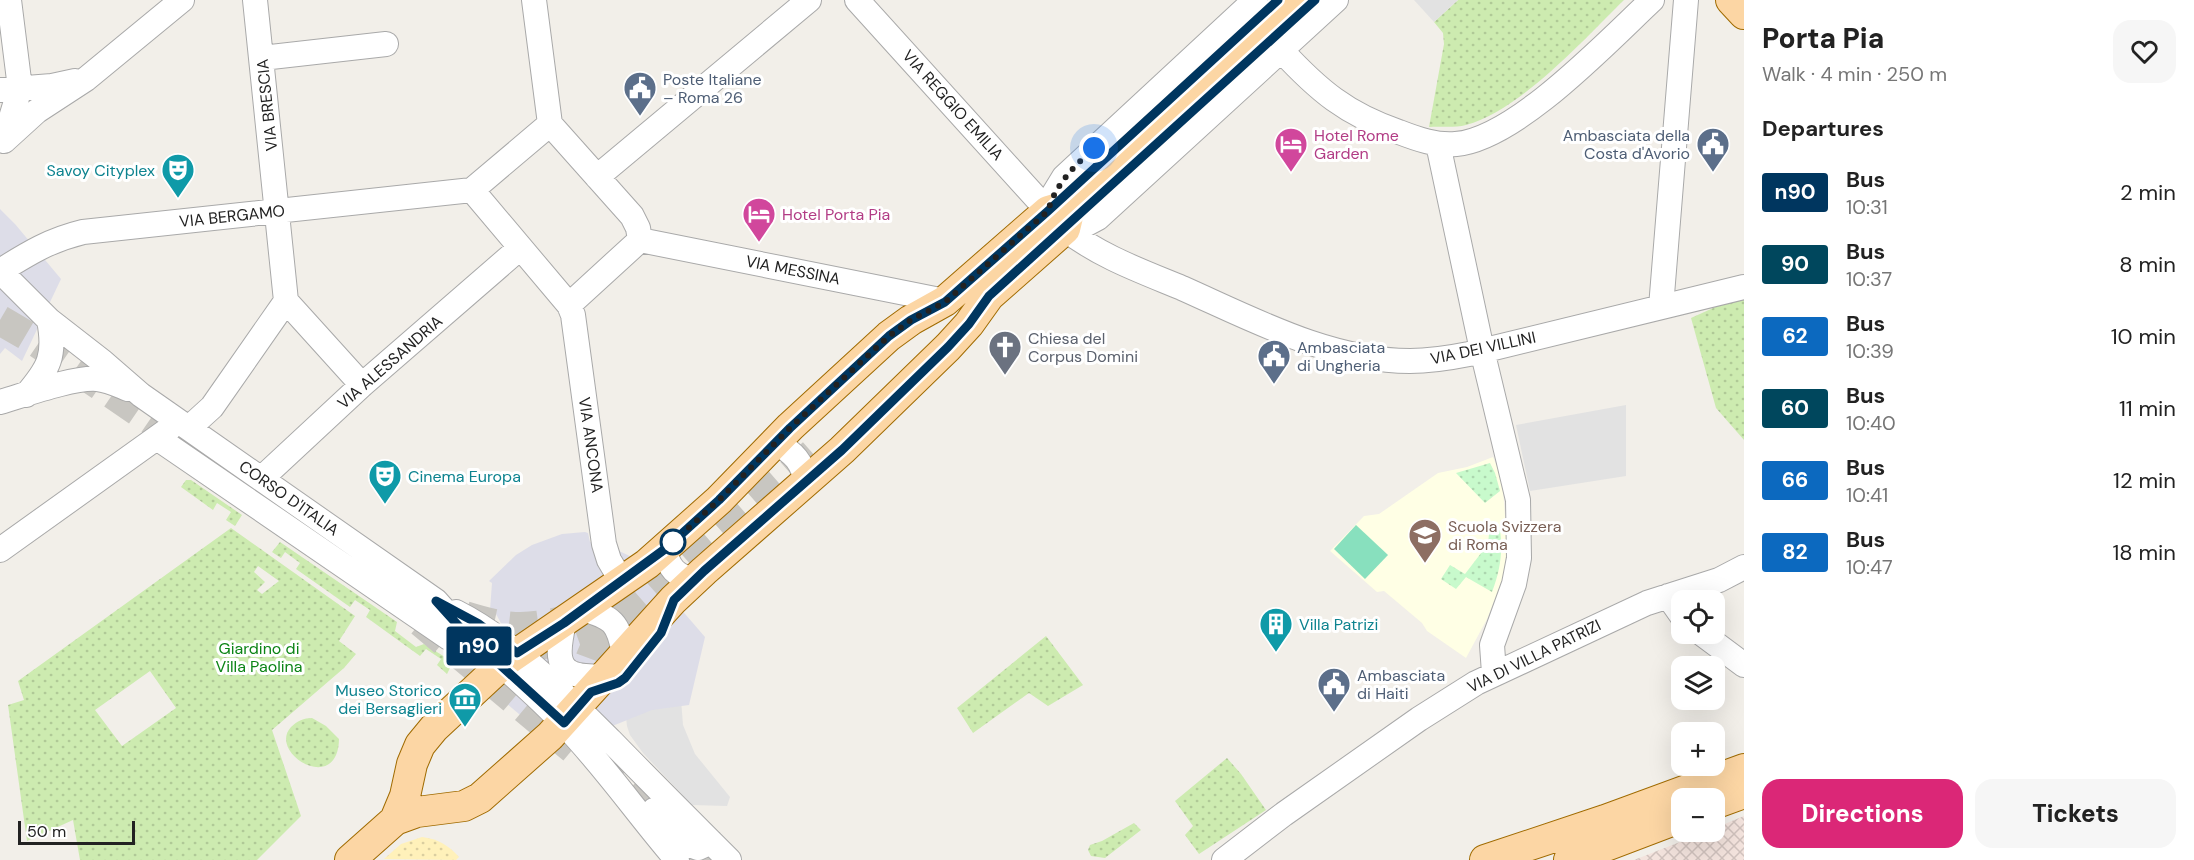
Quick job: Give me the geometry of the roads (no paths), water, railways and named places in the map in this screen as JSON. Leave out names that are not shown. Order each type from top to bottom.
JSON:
[{"type":"main road","points":[[395,820],[405,796],[412,764],[420,745],[434,728],[500,667],[656,557],[719,500],[775,442],[889,336],[911,320],[945,302],[1061,215],[1296,0]]},
{"type":"main road","points":[[1731,0],[1744,14]]},
{"type":"main road","points":[[350,860],[395,820],[417,812],[472,803],[487,794],[571,716],[624,653],[684,590],[806,483],[939,357],[969,324],[989,296],[1061,215]]},
{"type":"main road","points":[[945,302],[813,443],[931,341],[989,296]]},
{"type":"main road","points":[[1485,860],[1744,770]]},
{"type":"main road","points":[[1725,800],[1744,793]]},
{"type":"main road","points":[[1569,860],[1671,821]]},
{"type":"street","points":[[2,145],[10,89],[9,0]]},
{"type":"street","points":[[2,145],[37,111],[86,79],[182,0]]},
{"type":"street","name":"VIA BRESCIA","points":[[255,0],[286,301]]},
{"type":"street","points":[[534,0],[550,124],[632,216],[638,228],[640,240],[569,305],[472,190],[550,124]]},
{"type":"street","points":[[597,177],[810,0]]},
{"type":"street","name":"VIA REGGIO EMILIA","points":[[857,0],[1061,215]]},
{"type":"street","points":[[1245,3],[1064,177],[1053,195],[1061,215],[1083,226],[1098,218],[1336,0]]},
{"type":"street","points":[[1281,50],[1320,89],[1347,110],[1384,128],[1438,144],[1455,145],[1480,138],[1515,120],[1549,94],[1652,0]]},
{"type":"street","points":[[1661,307],[1685,4]]},
{"type":"street","points":[[262,58],[386,44]]},
{"type":"street","points":[[10,89],[52,86],[86,79]]},
{"type":"street","points":[[1438,144],[1482,350],[1518,500],[1519,558],[1514,584],[1492,645],[1494,673]]},
{"type":"street","name":"VIA BERGAMO","points":[[0,271],[41,246],[69,236],[472,190]]},
{"type":"street","name":"VIA DEI VILLINI","points":[[1061,215],[1084,244],[1102,254],[1274,329],[1322,345],[1395,361],[1439,359],[1482,350],[1744,287]]},
{"type":"street","name":"VIA MESSINA","points":[[640,240],[945,302]]},
{"type":"street","name":"VIA ALESSANDRIA","points":[[262,478],[362,384],[520,248]]},
{"type":"street","name":"CORSO D'ITALIA","points":[[0,271],[49,320],[141,395],[436,601],[449,638]]},
{"type":"street","points":[[0,550],[156,438],[212,407],[286,301],[362,384]]},
{"type":"street","name":"VIA ANCONA","points":[[569,305],[573,315],[604,544],[609,560],[622,582]]},
{"type":"street","points":[[26,395],[43,374],[51,356],[52,337],[49,320]]},
{"type":"street","name":"CORSO D'ITALIA","points":[[0,402],[73,382],[93,379],[108,381],[141,395]]},
{"type":"street","name":"CORSO D'ITALIA","points":[[156,438],[449,638],[475,663],[500,667]]},
{"type":"street","points":[[775,442],[797,456],[803,468],[806,483]]},
{"type":"street","points":[[656,557],[669,564],[684,590]]},
{"type":"street","name":"VIA DI VILLA PATRIZI","points":[[1224,860],[1284,814],[1419,719],[1494,673],[1608,620],[1668,596],[1719,580],[1744,567]]},
{"type":"street","points":[[1668,596],[1671,600]]},
{"type":"street","points":[[436,601],[479,624],[500,667],[571,716],[600,731],[729,860]]},
{"type":"street","points":[[605,676],[578,676],[565,669],[560,651],[574,616],[613,622],[619,631],[624,653]]},
{"type":"street","points":[[1716,644],[1744,665]]},
{"type":"street","points":[[571,716],[604,768],[677,860]]},
{"type":"street","points":[[604,768],[634,792],[690,845],[698,848],[711,842]]},
{"type":"tunnel","points":[[0,320],[29,337],[190,447]]},
{"type":"tunnel","points":[[533,645],[562,640],[590,631],[642,603],[818,449]]},
{"type":"tunnel","points":[[465,616],[513,627],[562,621]]},
{"type":"tunnel","points":[[584,703],[587,668],[595,647],[615,618]]},
{"type":"tunnel","points":[[421,622],[573,749]]},
{"type":"tunnel","points":[[599,756],[666,814],[711,860]]},
{"type":"place","name":"Poste Italiane – Roma 26","points":[[640,117]]},
{"type":"place","name":"Hotel Rome Garden","points":[[1291,173]]},
{"type":"place","name":"Ambasciata della Costa d'Avorio","points":[[1713,173]]},
{"type":"place","name":"Savoy Cityplex","points":[[178,199]]},
{"type":"place","name":"Hotel Porta Pia","points":[[759,243]]},
{"type":"place","name":"Chiesa del Corpus Domini","points":[[1005,376]]},
{"type":"place","name":"Ambasciata di Ungheria","points":[[1274,385]]},
{"type":"place","name":"Cinema Europa","points":[[385,505]]},
{"type":"place","name":"Scuola Svizzera di Roma","points":[[1425,564]]},
{"type":"place","name":"Villa Patrizi","points":[[1276,653]]},
{"type":"place","name":"Ambasciata di Haiti","points":[[1334,713]]},
{"type":"place","name":"Museo Storico dei Bersaglieri","points":[[465,728]]},
{"type":"park label","name":"Giardino di Villa Paolina","points":[[259,657]]}]
